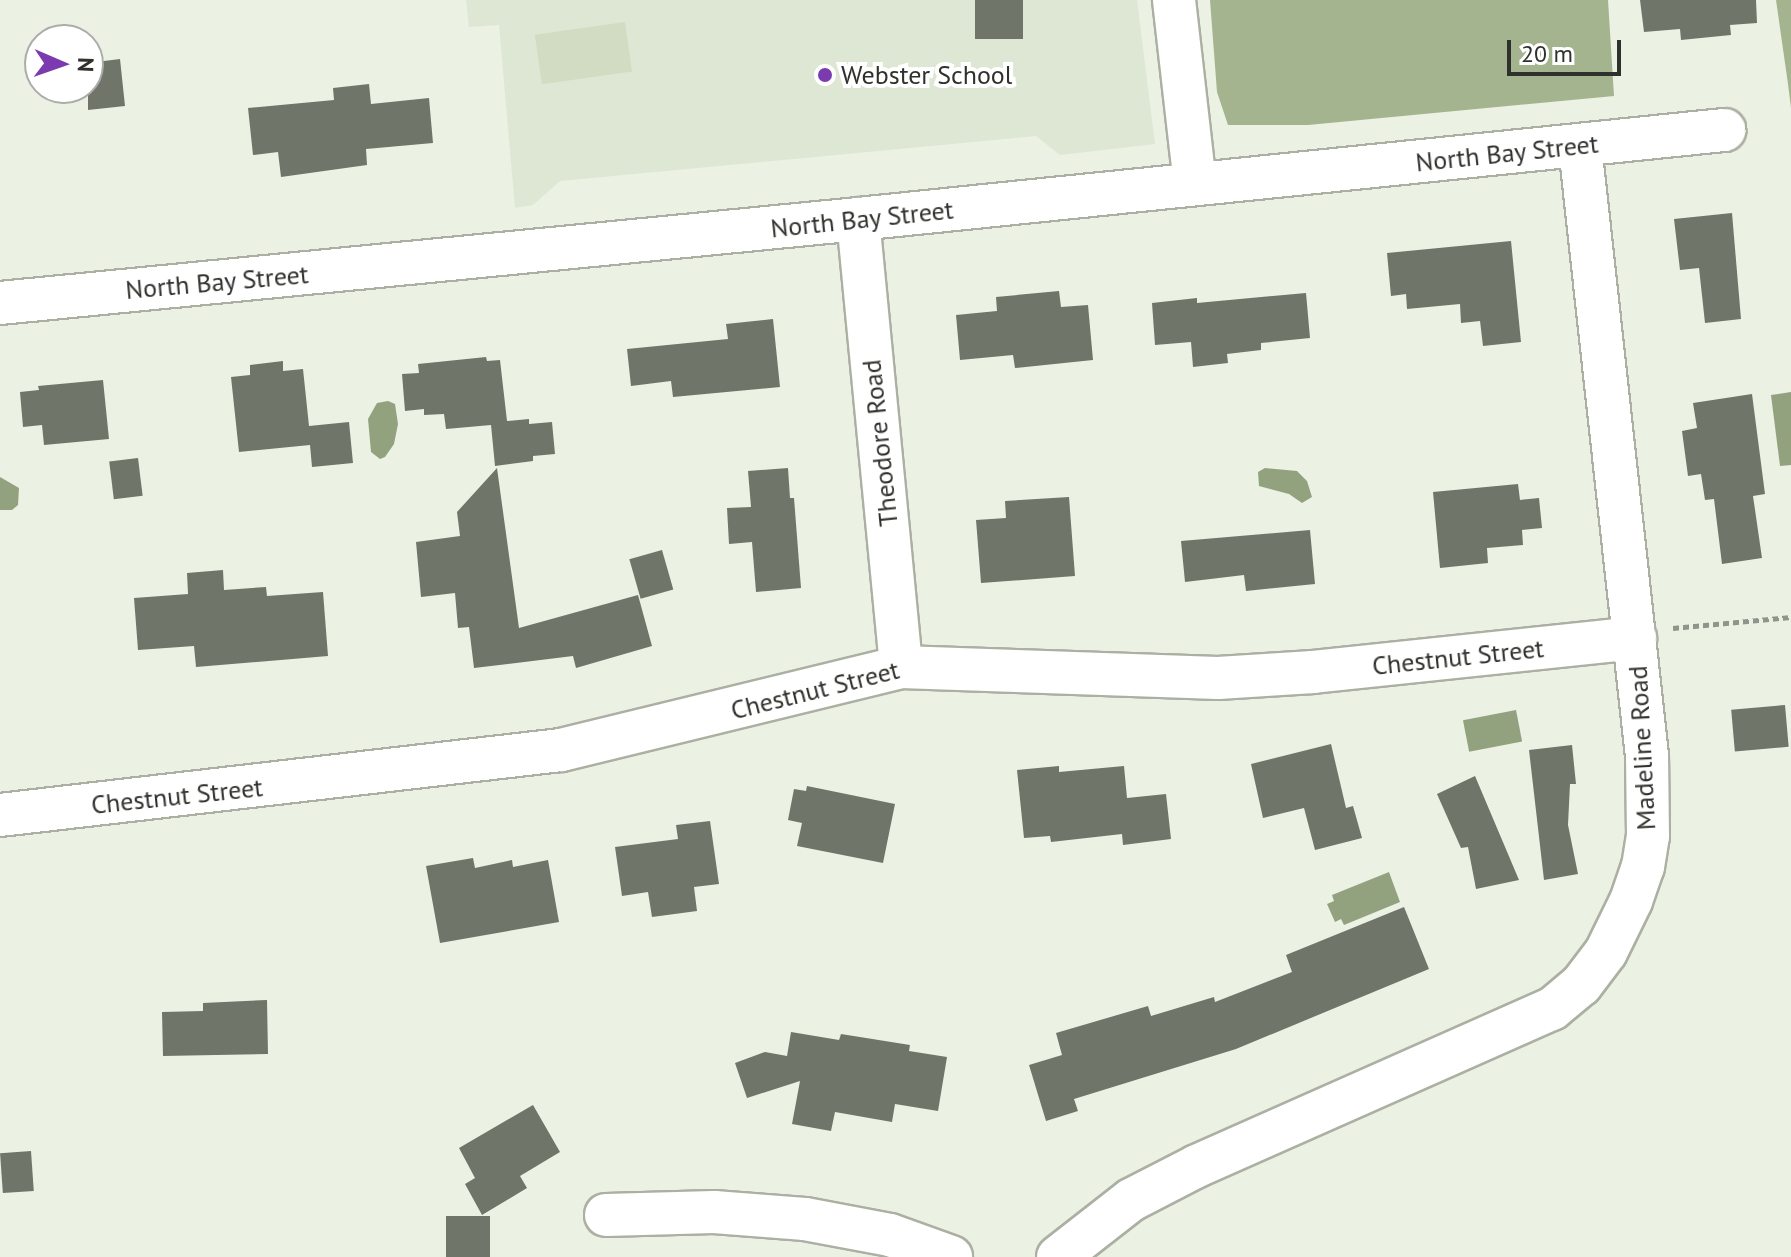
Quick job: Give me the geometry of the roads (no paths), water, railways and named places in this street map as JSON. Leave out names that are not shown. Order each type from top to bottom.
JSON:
[{"type":"street","points":[[1174,0],[1195,184]]},
{"type":"street","name":"North Bay Street","points":[[0,303],[1724,130]]},
{"type":"street","name":"Madeline Road","points":[[1058,1257],[1131,1200],[1197,1166],[1552,1009],[1581,985],[1606,952],[1631,901],[1643,867],[1648,836],[1647,756],[1652,633],[1580,146]]},
{"type":"street","name":"Theodore Road","points":[[858,219],[901,667]]},
{"type":"street","name":"Chestnut Street","points":[[0,815],[561,750],[623,738],[901,667],[1218,678],[1313,672],[1652,633]]},
{"type":"street","points":[[606,1215],[714,1212],[805,1219],[890,1235],[951,1257]]},
{"type":"place","name":"Webster School","points":[[825,75]]}]
